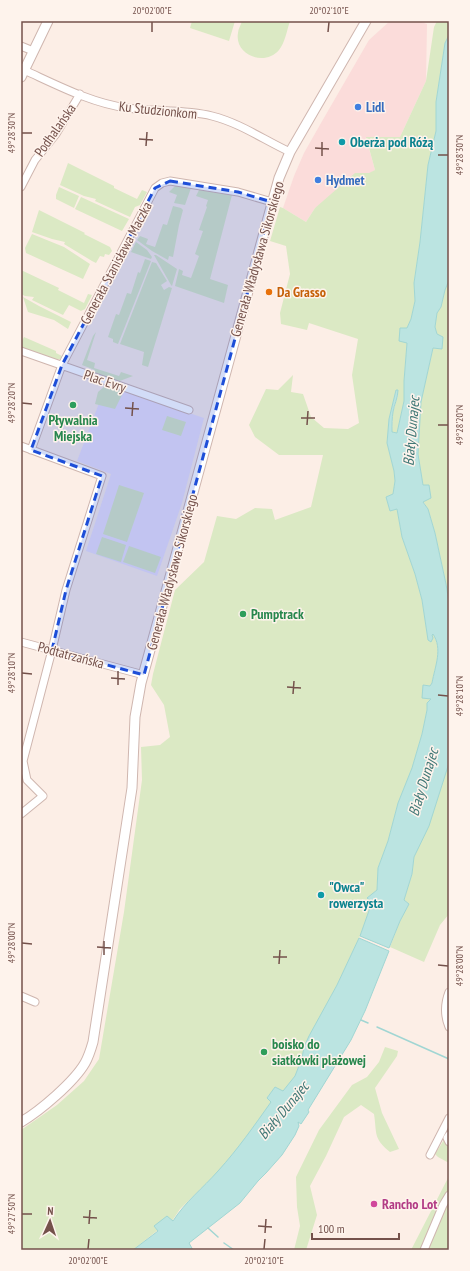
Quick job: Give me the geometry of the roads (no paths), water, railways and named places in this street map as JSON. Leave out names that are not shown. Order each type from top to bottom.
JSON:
[{"type":"street","points":[[23,73],[48,21]]},
{"type":"street","name":"Generała Władysława Sikorskiego","points":[[21,1122],[40,1109],[74,1078],[86,1063],[89,1055],[131,799],[135,717],[144,675],[272,202],[280,178],[290,152],[366,21]]},
{"type":"street","points":[[21,46],[33,51]]},
{"type":"street","name":"Ku Studzionkom","points":[[23,73],[111,105],[128,108],[183,111],[213,116],[233,123],[290,152]]},
{"type":"street","name":"Podhalańska","points":[[21,187],[35,160],[56,134],[80,94]]},
{"type":"street","name":"Generała Stanisława Maczka","points":[[31,450],[62,365],[155,188],[162,183],[170,181],[238,192],[272,202]]},
{"type":"street","name":"Plac Evry","points":[[21,351],[189,410]]},
{"type":"street","points":[[21,446],[102,476],[66,590],[23,760],[27,780],[43,796],[21,814]]},
{"type":"street","name":"Podtatrzańska","points":[[21,642],[144,675]]},
{"type":"street","points":[[449,992],[445,1004],[445,1015],[449,1027]]},
{"type":"street","points":[[21,996],[35,1002]]},
{"type":"street","points":[[430,1155],[449,1118]]},
{"type":"street","points":[[449,1134],[447,1138],[449,1142]]},
{"type":"street","points":[[424,1250],[449,1194]]},
{"type":"water","name":"Biały Dunajec","points":[[449,35],[449,280],[441,307],[437,313],[435,327],[437,334],[443,337],[442,349],[433,348],[421,402],[418,454],[423,485],[429,485],[431,498],[423,502],[428,509],[435,533],[449,602],[449,763],[429,826],[414,857],[412,874],[404,900],[409,904],[389,948],[360,936],[372,902],[367,898],[377,890],[378,868],[388,841],[398,803],[412,768],[422,734],[427,703],[431,699],[422,698],[423,685],[430,686],[432,683],[438,652],[436,640],[433,634],[431,642],[428,640],[422,600],[402,537],[397,509],[390,511],[386,497],[393,494],[395,481],[387,443],[389,419],[396,390],[398,390],[398,393],[393,412],[392,432],[397,433],[404,401],[407,343],[399,341],[400,328],[407,328],[411,319],[415,301],[414,283],[428,165],[436,131],[436,102],[445,43]]},
{"type":"water","name":"Biały Dunajec","points":[[359,938],[389,951],[365,1011],[351,1040],[308,1110],[309,1112],[301,1124],[298,1122],[299,1126],[295,1135],[282,1155],[240,1203],[189,1243],[193,1250],[133,1250],[158,1231],[154,1226],[167,1216],[173,1221],[189,1201],[225,1163],[246,1137],[271,1102],[267,1098],[275,1087],[283,1091],[295,1076],[309,1036],[337,985]]},
{"type":"waterway","points":[[361,1020],[368,1023]]},
{"type":"waterway","points":[[377,1027],[449,1059]]},
{"type":"waterway","points":[[208,1228],[218,1237]]},
{"type":"waterway","points":[[224,1243],[234,1250]]},
{"type":"place","name":"Lidl","points":[[358,107]]},
{"type":"place","name":"Oberża pod Różą","points":[[342,142]]},
{"type":"place","name":"Hydmet","points":[[318,180]]},
{"type":"place","name":"Da Grasso","points":[[269,292]]},
{"type":"place","name":"Pływalnia Miejska","points":[[73,405]]},
{"type":"place","name":"Pumptrack","points":[[243,614]]},
{"type":"place","name":"\"Owca\" rowerzysta","points":[[321,895]]},
{"type":"place","name":"boisko do siatkówki plażowej","points":[[264,1052]]},
{"type":"place","name":"Rancho Lot","points":[[374,1204]]}]
